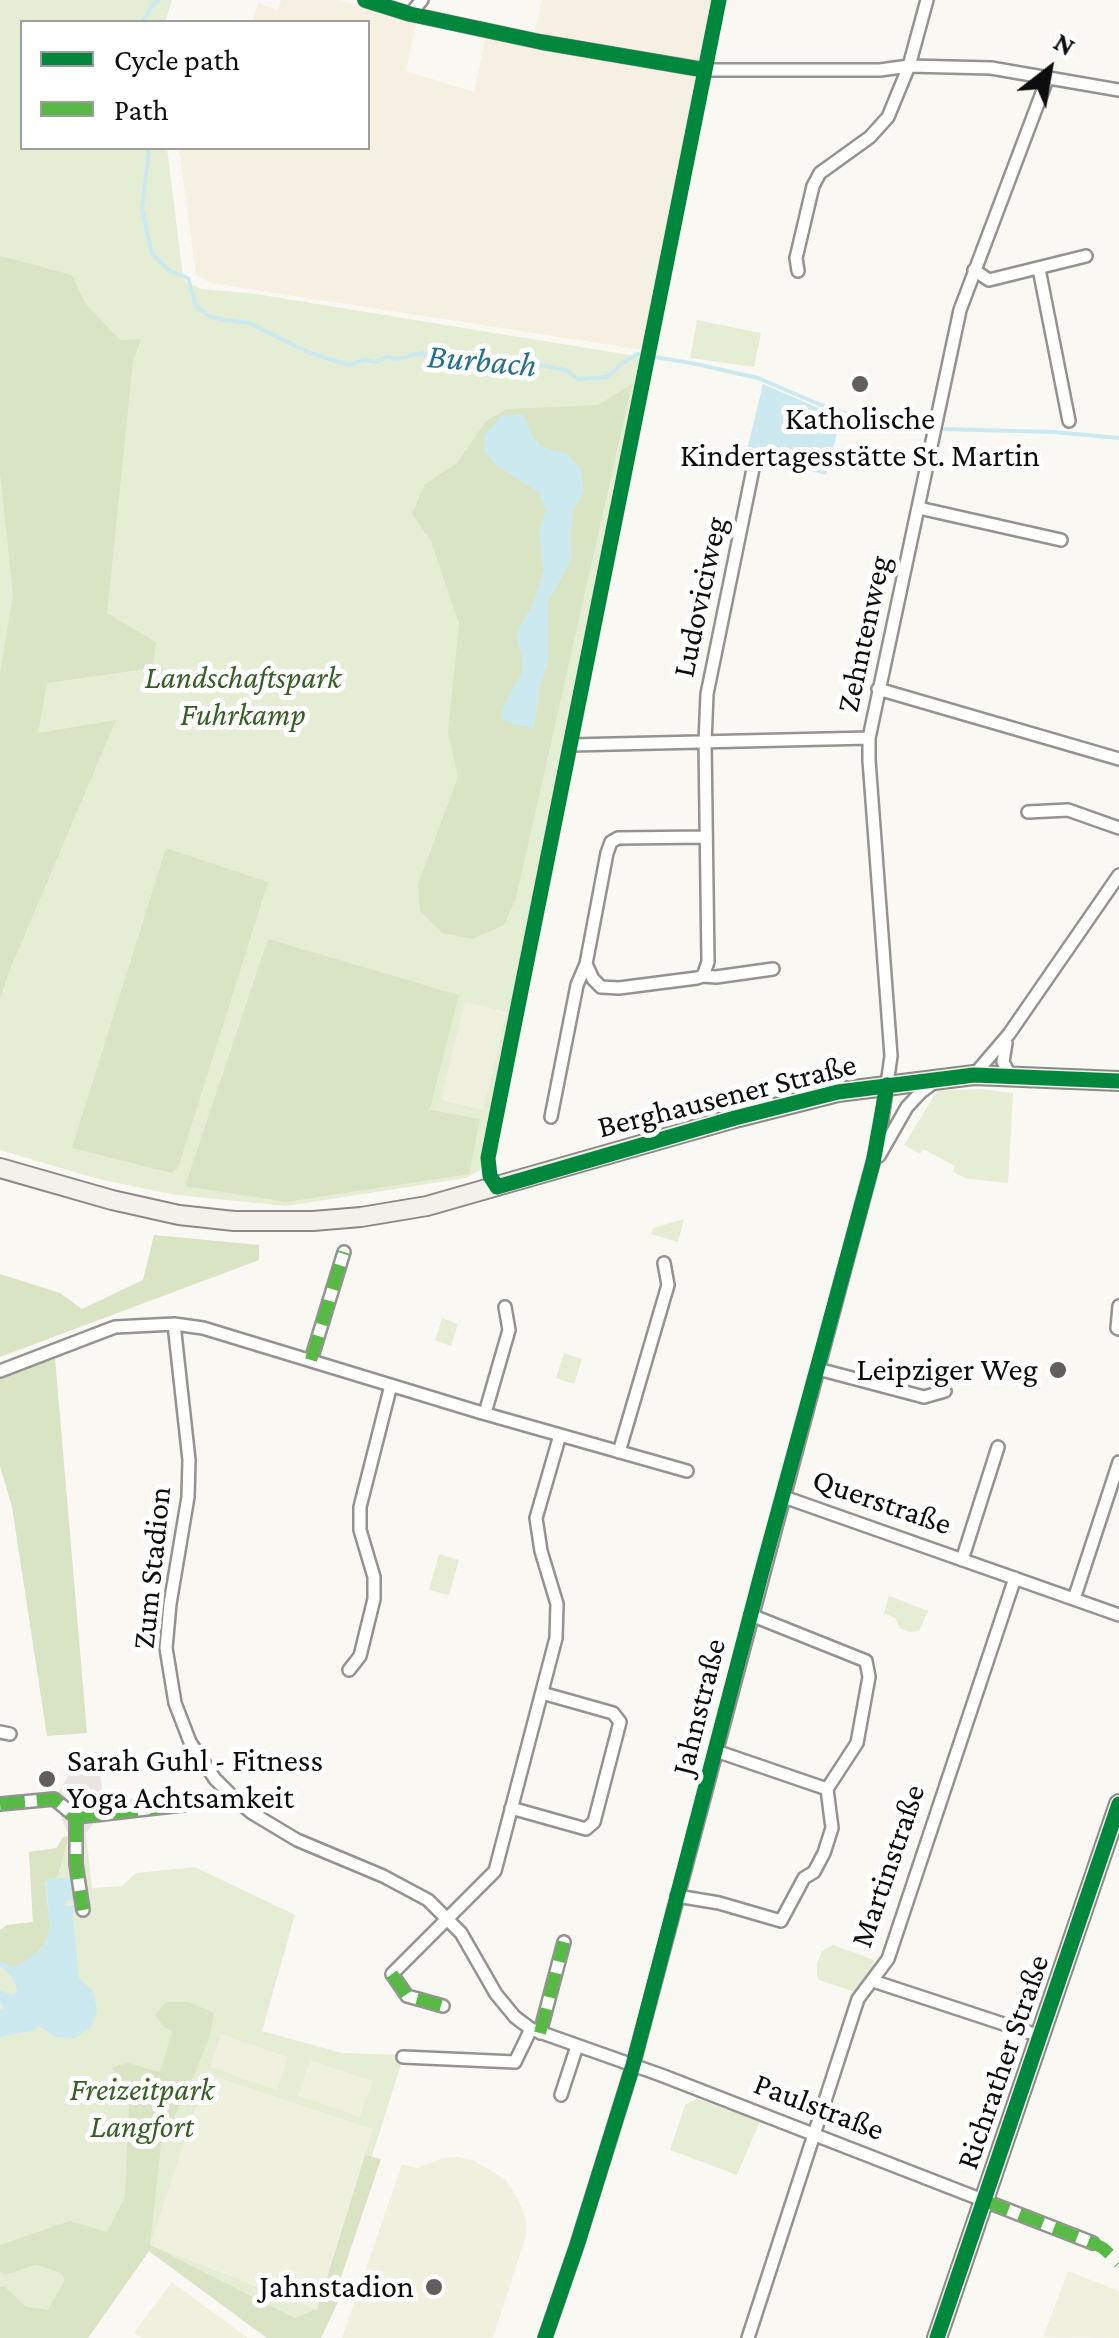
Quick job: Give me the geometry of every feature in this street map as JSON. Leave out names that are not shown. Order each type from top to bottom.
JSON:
[{"type":"main road","name":"Berghausener Straße","points":[[0,1168],[179,1215],[234,1221],[313,1221],[426,1206],[838,1092],[974,1075],[1119,1081]]},
{"type":"main road","name":"Richrather Straße","points":[[938,2338],[1119,1804]]},
{"type":"street","points":[[365,0],[410,14],[540,42],[705,70],[991,68],[1119,90]]},
{"type":"street","points":[[410,14],[422,0]]},
{"type":"street","points":[[798,271],[796,258],[813,186],[820,173],[870,137],[888,117],[909,66],[927,0]]},
{"type":"street","name":"Zehntenweg","points":[[888,1085],[891,1056],[869,738],[960,310],[1048,77]]},
{"type":"street","points":[[974,270],[989,280],[1086,256]]},
{"type":"street","points":[[1039,269],[1070,421]]},
{"type":"street","name":"Ludoviciweg","points":[[703,976],[708,962],[707,694],[754,464]]},
{"type":"street","points":[[919,508],[1061,540]]},
{"type":"street","points":[[878,689],[1119,759]]},
{"type":"street","points":[[571,745],[869,738]]},
{"type":"street","points":[[1028,812],[1068,810],[1119,828]]},
{"type":"street","points":[[552,1117],[611,842],[618,838],[706,837]]},
{"type":"street","points":[[974,1075],[1009,1034],[1119,875]]},
{"type":"street","points":[[586,964],[593,980],[601,986],[619,988],[774,969]]},
{"type":"street","points":[[1009,1034],[1002,1054],[1011,1077]]},
{"type":"street","name":"Jahnstraße","points":[[873,1163],[907,1107],[938,1080]]},
{"type":"street","name":"Jahnstraße","points":[[544,2338],[633,2064],[873,1163],[888,1085]]},
{"type":"street","points":[[311,1360],[344,1252]]},
{"type":"street","points":[[618,1452],[668,1284],[664,1263]]},
{"type":"street","points":[[1119,1306],[1119,1330]]},
{"type":"street","points":[[484,1413],[510,1330],[505,1307]]},
{"type":"street","points":[[0,1371],[115,1327],[174,1324],[203,1328],[687,1471]]},
{"type":"street","name":"Zum Stadion","points":[[174,1324],[189,1460],[188,1498],[166,1648],[175,1703],[190,1742],[215,1778],[252,1814],[297,1840],[428,1900],[461,1933],[496,1994],[515,2017],[536,2031],[633,2064]]},
{"type":"street","points":[[818,1369],[924,1397],[945,1391]]},
{"type":"street","points":[[348,1670],[360,1656],[374,1599],[374,1577],[360,1530],[360,1508],[392,1386]]},
{"type":"street","points":[[444,2006],[408,1996],[392,1974],[494,1871],[556,1638],[556,1604],[536,1518],[560,1435]]},
{"type":"street","name":"Querstraße","points":[[962,1560],[998,1447]]},
{"type":"street","points":[[1074,1599],[1119,1462]]},
{"type":"street","name":"Querstraße","points":[[784,1497],[1119,1615]]},
{"type":"street","name":"Martinstraße","points":[[748,2338],[858,1999],[891,1951],[1015,1578]]},
{"type":"street","name":"Jahnstraße","points":[[716,1751],[827,1789],[857,1743],[869,1677],[866,1661],[751,1615]]},
{"type":"street","points":[[511,1808],[586,1829],[594,1822],[620,1722],[613,1713],[542,1693]]},
{"type":"street","points":[[677,1896],[781,1920],[804,1878],[814,1872],[824,1853],[832,1828],[827,1789]]},
{"type":"street","points":[[0,1804],[54,1800],[76,1817],[235,1800]]},
{"type":"street","points":[[76,1817],[76,1864],[82,1910]]},
{"type":"street","points":[[403,2057],[516,2062],[536,2031],[564,1942]]},
{"type":"street","points":[[872,1981],[1040,2036]]},
{"type":"street","points":[[561,2095],[577,2046]]},
{"type":"street","name":"Paulstraße","points":[[633,2064],[1093,2244]]},
{"type":"shaded area","points":[[281,0],[340,0],[416,23],[406,71],[474,92],[486,35],[692,73],[698,81],[643,350],[211,283],[196,275],[179,150],[370,150],[370,20],[253,20],[258,3],[278,10]]},
{"type":"shaded area","points":[[542,0],[714,0],[702,58],[694,64],[534,36]]},
{"type":"shaded area","points":[[97,1752],[104,1802],[213,1789],[224,1806],[93,1824],[86,1833],[69,1836],[54,1800],[68,1776],[68,1753]]},
{"type":"green space","name":"Landschaftspark Fuhrkamp","points":[[0,0],[172,0],[166,20],[20,20],[20,150],[167,150],[183,277],[191,288],[194,285],[256,294],[642,357],[480,1170],[466,1178],[286,1206],[176,1195],[98,1179],[0,1150]],"holes":[[[268,940],[459,995],[430,1110]]]},
{"type":"green space","points":[[0,256],[72,275],[85,303],[120,340],[141,339],[133,362],[107,613],[156,642],[153,668],[47,683],[38,733],[116,720],[0,1000],[0,674],[13,595],[0,472]]},
{"type":"green space","points":[[697,320],[761,333],[754,367],[690,358]]},
{"type":"green space","points":[[632,384],[516,898],[504,925],[472,939],[443,933],[420,911],[418,884],[458,777],[448,732],[459,624],[431,541],[412,514],[425,484],[457,463],[486,421],[507,409],[598,405]],"holes":[[[532,435],[541,447],[553,450],[584,490],[573,511],[572,558],[548,602],[548,661],[540,687],[504,705],[522,673],[519,627],[533,605],[544,570],[539,532],[546,511]]]},
{"type":"green space","points":[[166,848],[268,882],[178,1168],[171,1173],[72,1148]]},
{"type":"green space","points":[[268,939],[459,995],[430,1110],[480,1119],[469,1174],[286,1202],[185,1186]]},
{"type":"green space","points":[[465,1002],[507,1012],[483,1110],[441,1100]]},
{"type":"green space","points":[[980,1089],[1013,1093],[1008,1183],[968,1179],[953,1172],[955,1166],[923,1149],[920,1154],[904,1145],[937,1091]]},
{"type":"green space","points":[[684,1219],[678,1242],[651,1234],[653,1228]]},
{"type":"green space","points":[[154,1235],[259,1245],[259,1260],[0,1357],[0,1274],[60,1293],[82,1309],[143,1280]]},
{"type":"green space","points":[[442,1318],[458,1324],[451,1346],[435,1340]]},
{"type":"green space","points":[[564,1353],[582,1359],[574,1384],[556,1378]]},
{"type":"green space","points":[[55,1358],[87,1733],[47,1736],[12,1507],[0,1466],[0,1379]]},
{"type":"green space","points":[[439,1554],[459,1560],[449,1595],[429,1590]]},
{"type":"green space","points":[[889,1596],[928,1611],[919,1631],[900,1628],[895,1618],[884,1613]]},
{"type":"green space","name":"Freizeitpark Langfort","points":[[86,1833],[92,1888],[122,1886],[136,1873],[195,1867],[295,1915],[262,2031],[342,2053],[404,2055],[321,2317],[267,2338],[149,2251],[88,2338],[0,2338],[0,1934],[7,1925],[33,1922],[29,1852],[57,1848],[63,1837]]},
{"type":"green space","points":[[69,1836],[57,1878],[45,1883],[50,1927],[45,1943],[20,1965],[12,1968],[0,1963],[0,1930],[7,1925],[33,1922],[29,1852],[57,1848],[63,1837]]},
{"type":"green space","points":[[833,1945],[874,1960],[874,1968],[858,1993],[819,1980],[817,1963],[822,1951]]},
{"type":"green space","points":[[166,2002],[189,2002],[214,2013],[195,2073],[161,2145],[150,2245],[295,2318],[317,2309],[365,2155],[381,2159],[334,2298],[338,2302],[321,2338],[267,2338],[149,2251],[88,2338],[0,2338],[0,2287],[4,2286],[26,2307],[48,2310],[65,2280],[61,2273],[36,2265],[5,2275],[0,2271],[0,2245],[70,2221],[107,2232],[125,2197],[130,2084],[117,2082],[113,2067],[128,2063],[160,2072],[172,2032],[155,2015]]},
{"type":"green space","points":[[221,2034],[288,2057],[277,2090],[210,2067]]},
{"type":"green space","points":[[310,2060],[373,2081],[360,2117],[298,2096]]},
{"type":"green space","points":[[207,2074],[373,2129],[317,2310],[150,2245]]},
{"type":"green space","points":[[697,2099],[760,2121],[737,2175],[670,2150],[685,2105]]},
{"type":"green space","name":"Jahnstadion","points":[[458,2157],[473,2160],[506,2180],[526,2220],[526,2236],[493,2338],[342,2338],[402,2164],[417,2168]]},
{"type":"green space","points":[[1068,2271],[1119,2291],[1119,2338],[1043,2337]]},
{"type":"green space","points":[[172,2282],[248,2338],[141,2338],[134,2333]]},
{"type":"water","points":[[763,384],[841,418],[826,475],[746,454]]},
{"type":"water","points":[[524,414],[541,447],[568,454],[581,470],[584,490],[573,511],[572,558],[548,602],[548,661],[534,728],[501,718],[522,673],[517,639],[544,570],[539,532],[546,511],[540,493],[497,466],[484,452],[484,436],[501,416]]},
{"type":"water","points":[[69,1877],[75,1900],[66,1901],[65,1906],[75,1906],[79,1978],[93,1991],[95,2019],[90,2028],[74,2038],[55,2037],[39,2026],[0,2037],[0,2010],[4,2009],[0,1990],[12,1995],[17,1988],[0,1963],[20,1965],[39,1951],[50,1927],[46,1880]]},
{"type":"waterway","name":"Burbach","points":[[144,20],[159,0]]},
{"type":"waterway","name":"Burbach","points":[[148,150],[142,208],[152,254],[170,271],[188,278],[196,306],[209,316],[249,323],[310,353],[349,365],[423,353],[434,363],[463,367],[472,364],[509,368],[528,363],[566,370],[578,379],[607,377],[637,354],[758,378],[862,419],[930,428]]},
{"type":"waterway","name":"Burbach","points":[[939,429],[1119,438]]},
{"type":"marked path","points":[[311,1360],[344,1252]]},
{"type":"marked path","points":[[0,1804],[54,1799],[76,1817]]},
{"type":"marked path","points":[[76,1817],[235,1799]]},
{"type":"marked path","points":[[76,1817],[76,1864],[83,1910]]},
{"type":"marked path","points":[[540,2033],[564,1942]]},
{"type":"marked path","points":[[392,1974],[407,1996],[443,2006]]},
{"type":"marked path","points":[[985,2201],[1093,2243],[1119,2263]]},
{"type":"cycle path","points":[[365,0],[410,14],[541,42],[705,70]]},
{"type":"cycle path","points":[[719,0],[488,1158],[490,1176],[497,1187],[838,1092],[974,1075],[1119,1081]]},
{"type":"cycle path","points":[[545,2338],[633,2065],[873,1163],[887,1085]]},
{"type":"cycle path","points":[[937,2338],[1119,1804]]},
{"type":"place","name":"Katholische Kindertagesstätte St. Martin","points":[[860,384]]},
{"type":"place","name":"Leipziger Weg","points":[[1058,1370]]},
{"type":"place","name":"Sarah Guhl - Fitness Yoga Achtsamkeit","points":[[47,1779]]},
{"type":"place","name":"Jahnstadion","points":[[434,2287]]}]
